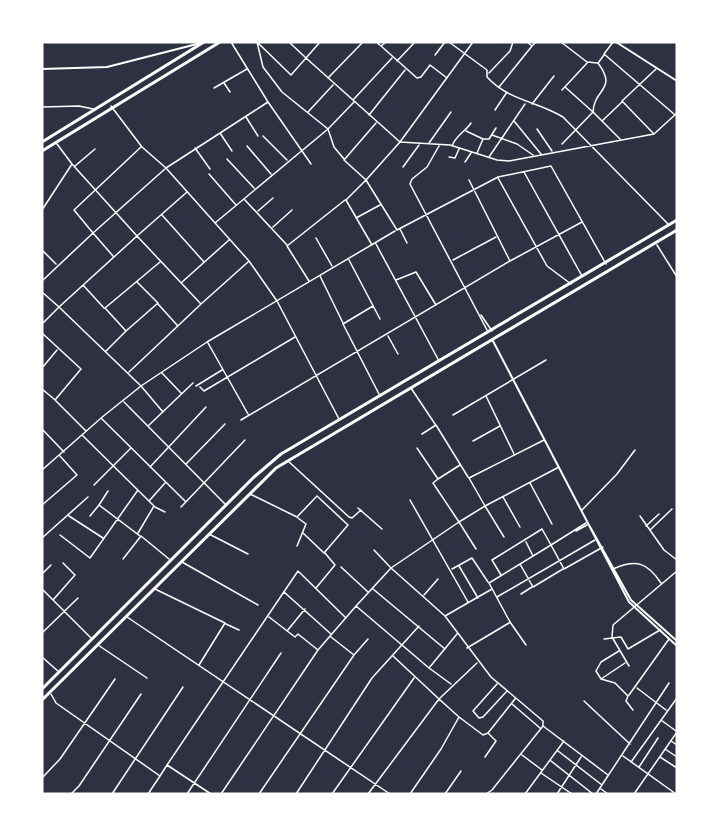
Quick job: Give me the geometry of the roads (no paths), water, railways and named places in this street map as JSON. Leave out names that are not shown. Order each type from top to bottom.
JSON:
[{"type":"main road","points":[[42,142],[204,42]]},
{"type":"main road","points":[[42,151],[111,106],[220,42]]},
{"type":"main road","points":[[42,689],[273,460],[677,220]]},
{"type":"main road","points":[[42,700],[278,466],[677,230]]},
{"type":"main road","points":[[273,460],[278,466]]},
{"type":"main road","points":[[76,655],[81,661]]},
{"type":"street","points":[[42,69],[107,67],[204,42]]},
{"type":"street","points":[[231,42],[268,102],[311,164]]},
{"type":"street","points":[[257,42],[289,74],[292,74],[320,42]]},
{"type":"street","points":[[257,42],[263,67],[282,92],[328,129],[334,147],[344,160],[366,180],[407,243]]},
{"type":"street","points":[[290,42],[400,142],[452,146],[509,161],[654,134],[676,114],[604,54]]},
{"type":"street","points":[[328,78],[363,42]]},
{"type":"street","points":[[376,42],[405,69],[419,78],[430,65],[447,78]]},
{"type":"street","points":[[381,46],[386,42]]},
{"type":"street","points":[[396,61],[415,42]]},
{"type":"street","points":[[435,55],[447,42],[465,52],[489,73]]},
{"type":"street","points":[[287,246],[346,200],[366,180],[400,142],[473,42]]},
{"type":"street","points":[[513,42],[507,55],[487,77],[499,88],[525,103],[558,113],[669,225]]},
{"type":"street","points":[[527,42],[532,46]]},
{"type":"street","points":[[499,88],[536,42]]},
{"type":"street","points":[[561,42],[588,62],[598,63],[607,74],[607,83],[593,112],[562,144]]},
{"type":"street","points":[[598,63],[614,42],[677,81]]},
{"type":"street","points":[[215,223],[328,129],[393,58]]},
{"type":"street","points":[[562,90],[588,62]]},
{"type":"street","points":[[214,88],[248,69]]},
{"type":"street","points":[[369,115],[405,69]]},
{"type":"street","points":[[602,121],[656,69]]},
{"type":"street","points":[[532,104],[554,76]]},
{"type":"street","points":[[224,82],[230,92]]},
{"type":"street","points":[[307,112],[334,84]]},
{"type":"street","points":[[565,87],[620,139]]},
{"type":"street","points":[[495,110],[507,91]]},
{"type":"street","points":[[622,101],[654,134]]},
{"type":"street","points":[[42,281],[166,168],[195,147],[268,102]]},
{"type":"street","points":[[489,157],[502,141],[525,103]]},
{"type":"street","points":[[42,107],[79,106],[93,109]]},
{"type":"street","points":[[111,106],[142,147],[188,191],[249,261],[277,301],[339,419]]},
{"type":"street","points":[[428,143],[452,112]]},
{"type":"street","points":[[245,116],[258,136]]},
{"type":"street","points":[[513,120],[541,154]]},
{"type":"street","points":[[344,160],[377,122]]},
{"type":"street","points":[[452,146],[458,135],[466,131],[471,123]]},
{"type":"street","points":[[466,131],[488,140],[496,128]]},
{"type":"street","points":[[537,129],[553,152]]},
{"type":"street","points":[[220,132],[232,151]]},
{"type":"street","points":[[492,135],[502,141],[518,144],[533,155]]},
{"type":"street","points":[[263,136],[288,161]]},
{"type":"street","points":[[476,154],[483,139]]},
{"type":"street","points":[[55,142],[95,190],[201,304]]},
{"type":"street","points":[[403,167],[419,144]]},
{"type":"street","points":[[439,145],[427,167],[412,179],[410,184],[490,332]]},
{"type":"street","points":[[247,146],[272,174]]},
{"type":"street","points":[[114,257],[74,210],[142,147]]},
{"type":"street","points":[[195,147],[210,169]]},
{"type":"street","points":[[42,210],[73,165],[95,149]]},
{"type":"street","points":[[449,157],[455,158],[460,149]]},
{"type":"street","points":[[465,162],[471,152]]},
{"type":"street","points":[[227,159],[255,189]]},
{"type":"street","points":[[42,470],[141,386],[207,342],[398,229],[498,177],[551,166],[606,264]]},
{"type":"street","points":[[524,172],[583,277]]},
{"type":"street","points":[[209,174],[236,205]]},
{"type":"street","points":[[498,177],[535,248],[547,266],[571,284]]},
{"type":"street","points":[[469,180],[510,261]]},
{"type":"street","points":[[42,324],[188,191]]},
{"type":"street","points":[[256,212],[273,198]]},
{"type":"street","points":[[244,199],[272,227],[309,281]]},
{"type":"street","points":[[346,200],[372,245]]},
{"type":"street","points":[[356,218],[381,204]]},
{"type":"street","points":[[272,227],[292,210]]},
{"type":"street","points":[[161,214],[204,262]]},
{"type":"street","points":[[241,420],[510,261],[582,222]]},
{"type":"street","points":[[452,261],[497,236]]},
{"type":"street","points":[[316,238],[332,268]]},
{"type":"street","points":[[180,284],[230,239]]},
{"type":"street","points":[[375,243],[439,362]]},
{"type":"street","points":[[656,243],[677,277]]},
{"type":"street","points":[[42,250],[58,265]]},
{"type":"street","points":[[349,259],[380,319]]},
{"type":"street","points":[[129,372],[249,261]]},
{"type":"street","points":[[105,308],[161,262]]},
{"type":"street","points":[[395,281],[416,272],[436,306]]},
{"type":"street","points":[[319,275],[380,396]]},
{"type":"street","points":[[137,282],[178,326]]},
{"type":"street","points":[[83,285],[126,331]]},
{"type":"street","points":[[42,291],[129,372],[163,412]]},
{"type":"street","points":[[106,351],[158,303]]},
{"type":"street","points":[[343,324],[373,306]]},
{"type":"street","points":[[42,333],[81,369],[55,400]]},
{"type":"street","points":[[387,335],[398,354]]},
{"type":"street","points":[[200,387],[204,391],[296,336]]},
{"type":"street","points":[[492,338],[613,569],[636,607],[677,646]]},
{"type":"street","points":[[207,342],[249,415]]},
{"type":"street","points":[[42,368],[58,349]]},
{"type":"street","points":[[453,415],[546,360]]},
{"type":"street","points":[[195,386],[223,369]]},
{"type":"street","points":[[161,372],[182,394]]},
{"type":"street","points":[[148,426],[193,383]]},
{"type":"street","points":[[411,387],[504,537]]},
{"type":"street","points":[[42,388],[86,431]]},
{"type":"street","points":[[485,395],[515,454]]},
{"type":"street","points":[[123,401],[226,505]]},
{"type":"street","points":[[150,466],[206,407]]},
{"type":"street","points":[[101,418],[186,502]]},
{"type":"street","points":[[185,465],[225,424]]},
{"type":"street","points":[[422,434],[436,425]]},
{"type":"street","points":[[473,441],[501,425]]},
{"type":"street","points":[[42,429],[64,452]]},
{"type":"street","points":[[82,435],[154,506],[165,512]]},
{"type":"street","points":[[469,478],[544,439]]},
{"type":"street","points":[[181,507],[245,440]]},
{"type":"street","points":[[94,485],[131,448]]},
{"type":"street","points":[[417,448],[438,479]]},
{"type":"street","points":[[581,510],[617,474],[635,450]]},
{"type":"street","points":[[42,505],[77,475],[60,455]]},
{"type":"street","points":[[287,460],[349,518],[361,510]]},
{"type":"street","points":[[460,465],[433,483],[476,549]]},
{"type":"street","points":[[221,794],[318,651],[391,568],[485,506],[559,467]]},
{"type":"street","points":[[149,501],[166,482]]},
{"type":"street","points":[[530,483],[552,524]]},
{"type":"street","points":[[60,535],[90,558],[116,518],[138,490]]},
{"type":"street","points":[[90,516],[108,491]]},
{"type":"street","points":[[249,494],[306,523],[297,546]]},
{"type":"street","points":[[297,518],[316,496],[347,524],[324,553]]},
{"type":"street","points":[[42,538],[88,497]]},
{"type":"street","points":[[503,497],[520,527]]},
{"type":"street","points":[[410,500],[469,603]]},
{"type":"street","points":[[99,505],[138,532],[171,562]]},
{"type":"street","points":[[138,532],[154,506]]},
{"type":"street","points":[[357,507],[382,529]]},
{"type":"street","points":[[649,531],[672,509]]},
{"type":"street","points":[[646,526],[659,514]]},
{"type":"street","points":[[69,515],[103,538]]},
{"type":"street","points":[[640,516],[664,550],[677,560]]},
{"type":"street","points":[[489,583],[588,524]]},
{"type":"street","points":[[588,524],[601,548]]},
{"type":"street","points":[[501,576],[492,560],[542,529],[564,569]]},
{"type":"street","points":[[303,532],[335,566],[316,588]]},
{"type":"street","points":[[208,533],[248,554]]},
{"type":"street","points":[[123,559],[141,536]]},
{"type":"street","points":[[525,540],[534,557]]},
{"type":"street","points":[[497,597],[595,540]]},
{"type":"street","points":[[521,594],[601,548]]},
{"type":"street","points":[[374,550],[445,616],[478,663],[543,721],[541,729],[492,790],[486,794]]},
{"type":"street","points":[[451,569],[472,558],[526,645]]},
{"type":"street","points":[[181,561],[258,605]]},
{"type":"street","points":[[613,569],[625,563],[639,562],[653,570],[662,584]]},
{"type":"street","points":[[52,600],[75,575],[63,563]]},
{"type":"street","points":[[520,564],[533,587]]},
{"type":"street","points":[[458,565],[478,598]]},
{"type":"street","points":[[42,574],[51,566]]},
{"type":"street","points":[[341,567],[368,592]]},
{"type":"street","points":[[148,794],[298,571],[346,618]]},
{"type":"street","points":[[629,666],[625,663],[612,637],[614,625],[677,571]]},
{"type":"street","points":[[673,574],[677,579]]},
{"type":"street","points":[[423,596],[438,579]]},
{"type":"street","points":[[154,588],[239,630]]},
{"type":"street","points":[[372,588],[445,649]]},
{"type":"street","points":[[445,616],[492,589]]},
{"type":"street","points":[[42,590],[92,639]]},
{"type":"street","points":[[284,592],[354,655]]},
{"type":"street","points":[[42,633],[78,598]]},
{"type":"street","points":[[357,606],[401,646],[452,685]]},
{"type":"street","points":[[636,607],[677,641]]},
{"type":"street","points":[[287,631],[304,609]]},
{"type":"street","points":[[126,617],[222,684],[390,794]]},
{"type":"street","points":[[268,617],[295,637],[298,634],[318,651]]},
{"type":"street","points":[[467,648],[510,622]]},
{"type":"street","points":[[198,666],[225,623]]},
{"type":"street","points":[[296,794],[372,678],[419,626]]},
{"type":"street","points":[[604,639],[621,638],[628,649],[660,630]]},
{"type":"street","points":[[429,668],[457,633]]},
{"type":"street","points":[[259,794],[354,655],[368,639]]},
{"type":"street","points":[[633,710],[626,701],[628,696],[637,688],[669,639]]},
{"type":"street","points":[[98,644],[147,678]]},
{"type":"street","points":[[620,651],[597,666],[596,671],[600,679],[615,683],[628,696]]},
{"type":"street","points":[[187,794],[281,653]]},
{"type":"street","points":[[392,656],[414,678],[483,735],[488,733],[516,698]]},
{"type":"street","points":[[42,657],[59,672]]},
{"type":"street","points":[[368,794],[439,699],[478,663]]},
{"type":"street","points":[[600,679],[625,663]]},
{"type":"street","points":[[332,794],[414,678]]},
{"type":"street","points":[[42,778],[60,759],[115,679]]},
{"type":"street","points":[[498,683],[473,711],[479,718],[483,717],[508,691]]},
{"type":"street","points":[[550,761],[595,794],[630,745],[669,683]]},
{"type":"street","points":[[112,794],[183,687]]},
{"type":"street","points":[[637,688],[667,710]]},
{"type":"street","points":[[51,692],[56,703],[160,776]]},
{"type":"street","points":[[71,794],[141,694]]},
{"type":"street","points":[[631,762],[677,698]]},
{"type":"street","points":[[584,701],[630,745]]},
{"type":"street","points":[[512,703],[541,729]]},
{"type":"street","points":[[410,794],[459,717]]},
{"type":"street","points":[[634,794],[677,733],[660,720]]},
{"type":"street","points":[[543,726],[565,740],[608,775]]},
{"type":"street","points":[[484,758],[496,741],[488,733]]},
{"type":"street","points":[[638,768],[658,738]]},
{"type":"street","points":[[525,794],[565,740]]},
{"type":"street","points":[[671,741],[677,746]]},
{"type":"street","points":[[665,749],[677,757]]},
{"type":"street","points":[[558,751],[602,785]]},
{"type":"street","points":[[521,754],[572,794]]},
{"type":"street","points":[[622,755],[676,794]]},
{"type":"street","points":[[557,794],[582,756]]},
{"type":"street","points":[[660,757],[677,768]]},
{"type":"street","points":[[167,765],[211,794]]},
{"type":"street","points":[[445,794],[461,771]]},
{"type":"street","points":[[600,788],[608,794]]},
{"type":"street","points":[[668,794],[672,790]]}]
